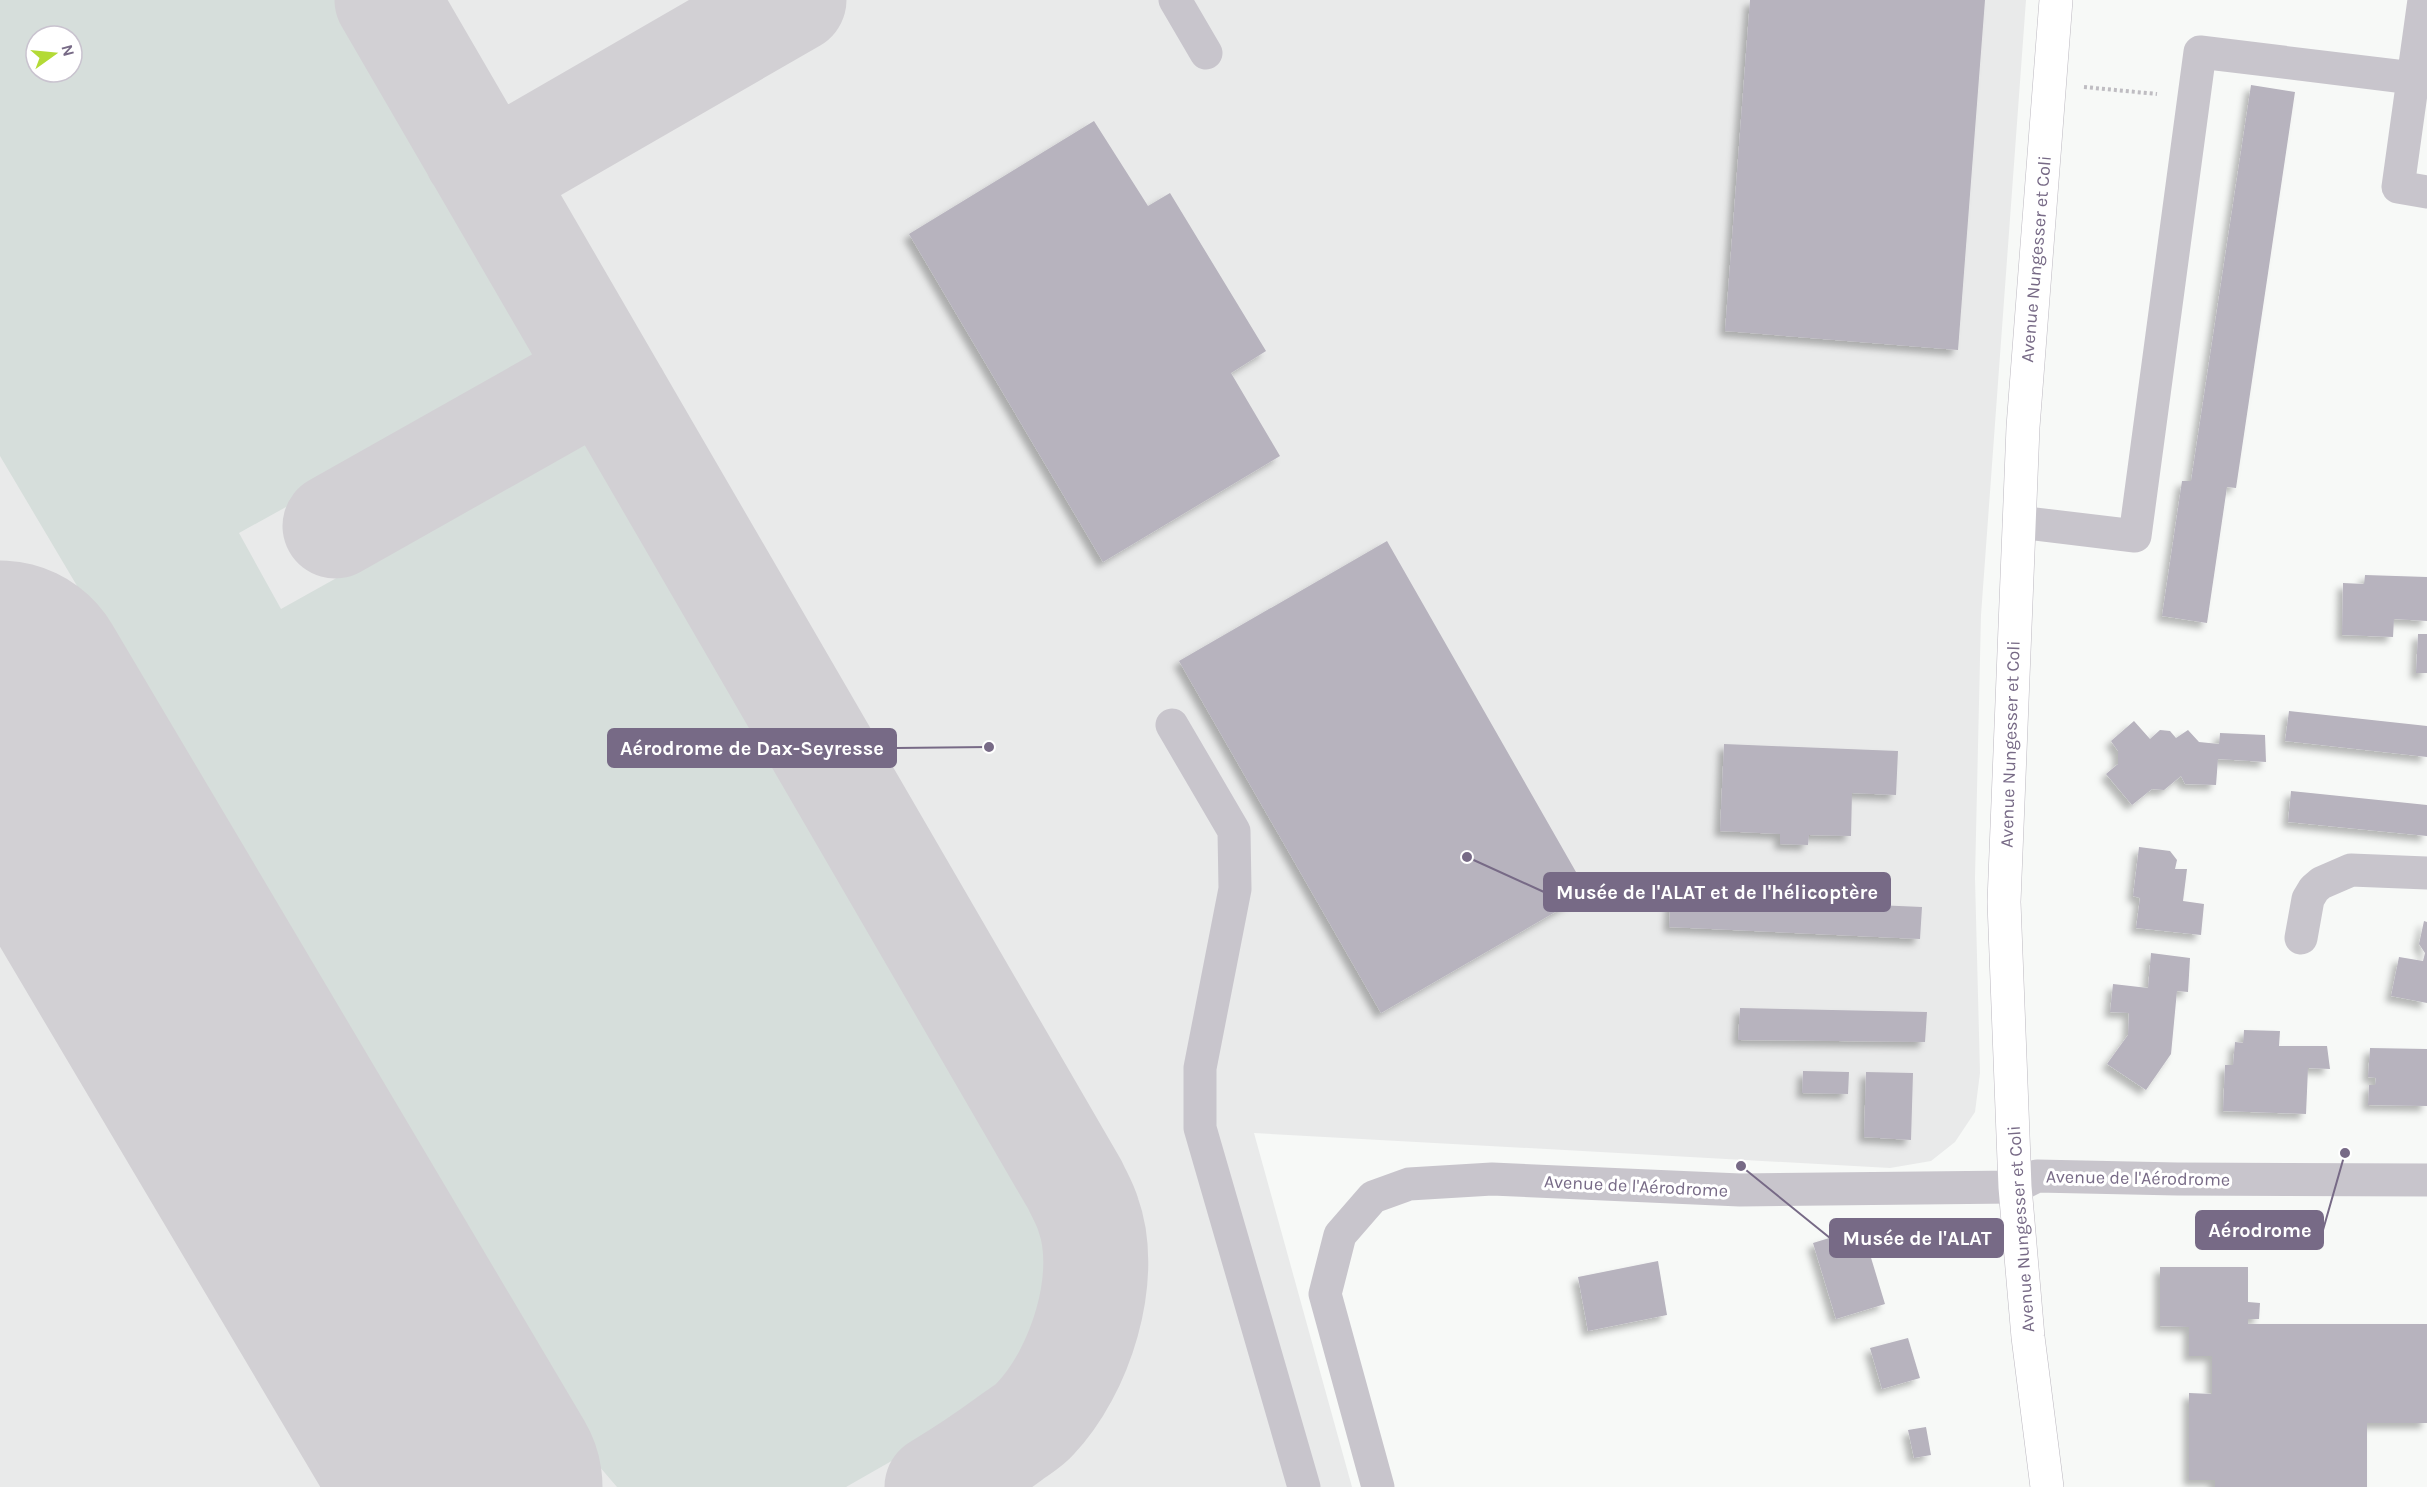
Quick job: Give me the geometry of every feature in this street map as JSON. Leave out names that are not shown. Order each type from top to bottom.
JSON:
[{"type":"main road","name":"Avenue Nungesser et Coli","points":[[2047,1487],[2028,1337],[2015,1187],[2004,902],[2023,427],[2056,0]]},
{"type":"street","points":[[1175,0],[1206,52]]},
{"type":"street","points":[[2424,0],[2398,187],[2427,192]]},
{"type":"street","points":[[2019,522],[2135,536],[2200,52],[2413,78]]},
{"type":"street","points":[[1172,725],[1234,831],[1235,889],[1200,1068],[1200,1128],[1304,1487]]},
{"type":"street","points":[[2301,938],[2308,899],[2321,883],[2351,870],[2427,873]]},
{"type":"street","name":"Avenue de l'Aérodrome","points":[[1378,1487],[1325,1294],[1340,1235],[1373,1197],[1409,1184],[1492,1179],[1740,1190],[2015,1187],[2037,1176],[2427,1180]]},
{"type":"path","points":[[2050,84],[2194,98]]},
{"type":"shaded area","points":[[0,0],[2026,0],[1981,615],[1975,878],[1980,1073],[1975,1112],[1955,1142],[1931,1161],[1890,1168],[1254,1133],[1352,1487],[0,1487]]},
{"type":"shaded area","points":[[0,0],[336,0],[1037,1203],[1050,1241],[1051,1275],[1046,1312],[1035,1344],[1019,1375],[994,1399],[967,1418],[846,1487],[617,1487],[599,1466],[0,456]],"holes":[[[315,491],[358,566],[281,609],[239,533]]]},
{"type":"building","points":[[1750,0],[1985,0],[1958,350],[1725,331]]},
{"type":"building","points":[[2251,85],[2295,92],[2236,488],[2227,487],[2207,623],[2162,616],[2182,481],[2191,481]]},
{"type":"building","points":[[1094,121],[1148,206],[1170,193],[1266,351],[1231,373],[1280,456],[1103,562],[909,234]]},
{"type":"building","points":[[1387,541],[1588,893],[1381,1013],[1179,661]]},
{"type":"building","points":[[2365,575],[2427,577],[2427,621],[2394,619],[2393,637],[2342,635],[2343,583],[2364,584]]},
{"type":"building","points":[[2418,634],[2427,634],[2427,673],[2416,673]]},
{"type":"building","points":[[2289,711],[2427,726],[2427,757],[2285,741]]},
{"type":"building","points":[[2134,721],[2150,739],[2160,730],[2170,731],[2176,738],[2188,730],[2199,742],[2219,744],[2220,733],[2265,735],[2266,762],[2218,759],[2216,785],[2185,784],[2181,776],[2164,790],[2152,789],[2132,805],[2106,774],[2118,764],[2118,751],[2111,741]]},
{"type":"building","points":[[1724,744],[1898,751],[1896,795],[1852,793],[1851,836],[1809,835],[1808,845],[1780,844],[1780,834],[1720,831]]},
{"type":"building","points":[[2291,791],[2427,805],[2427,836],[2288,822]]},
{"type":"building","points":[[2139,847],[2170,851],[2177,860],[2175,869],[2187,869],[2183,901],[2204,904],[2201,935],[2136,928],[2140,898],[2133,896]]},
{"type":"building","points":[[1671,896],[1922,907],[1920,939],[1669,927]]},
{"type":"building","points":[[2424,921],[2427,922],[2427,1003],[2391,996],[2399,957],[2423,961],[2425,953],[2419,944]]},
{"type":"building","points":[[2151,953],[2190,958],[2188,992],[2177,991],[2171,1054],[2146,1090],[2107,1064],[2128,1035],[2129,1013],[2110,1012],[2113,984],[2148,988]]},
{"type":"building","points":[[1740,1008],[1927,1012],[1925,1042],[1738,1040]]},
{"type":"building","points":[[2244,1030],[2280,1031],[2279,1046],[2327,1046],[2330,1069],[2308,1068],[2306,1114],[2223,1111],[2225,1065],[2233,1065],[2235,1042],[2243,1043]]},
{"type":"building","points":[[2370,1048],[2427,1049],[2427,1106],[2368,1105],[2369,1085],[2375,1085],[2376,1078],[2368,1077]]},
{"type":"building","points":[[1803,1071],[1849,1072],[1848,1094],[1802,1093]]},
{"type":"building","points":[[1866,1072],[1913,1073],[1911,1140],[1864,1137]]},
{"type":"building","points":[[1862,1228],[1885,1304],[1836,1319],[1813,1243]]},
{"type":"building","points":[[1658,1261],[1667,1315],[1588,1331],[1578,1277]]},
{"type":"building","points":[[2160,1267],[2248,1267],[2248,1302],[2260,1303],[2259,1319],[2248,1319],[2248,1324],[2427,1324],[2427,1423],[2367,1423],[2367,1487],[2215,1487],[2215,1480],[2189,1480],[2189,1393],[2212,1394],[2212,1356],[2189,1356],[2189,1327],[2160,1326]]},
{"type":"building","points":[[1908,1338],[1920,1378],[1882,1389],[1870,1348]]},
{"type":"building","points":[[1926,1427],[1931,1455],[1914,1458],[1908,1430]]},
{"type":"taxiway","points":[[387,0],[1075,1185],[1087,1210],[1094,1239],[1096,1266],[1093,1294],[1078,1350],[1066,1376],[1051,1399],[1029,1425],[937,1487]]},
{"type":"taxiway","points":[[476,154],[490,163],[508,165],[794,0]]},
{"type":"taxiway","points":[[335,526],[583,386],[601,387],[617,396]]},
{"type":"runway","points":[[0,691],[472,1487]]},
{"type":"place","name":"Aérodrome de Dax-Seyresse","points":[[989,747]]},
{"type":"place","name":"Musée de l'ALAT et de l'hélicoptère","points":[[1467,857]]},
{"type":"place","name":"Aérodrome","points":[[2345,1153]]},
{"type":"place","name":"Musée de l'ALAT","points":[[1741,1166]]}]
